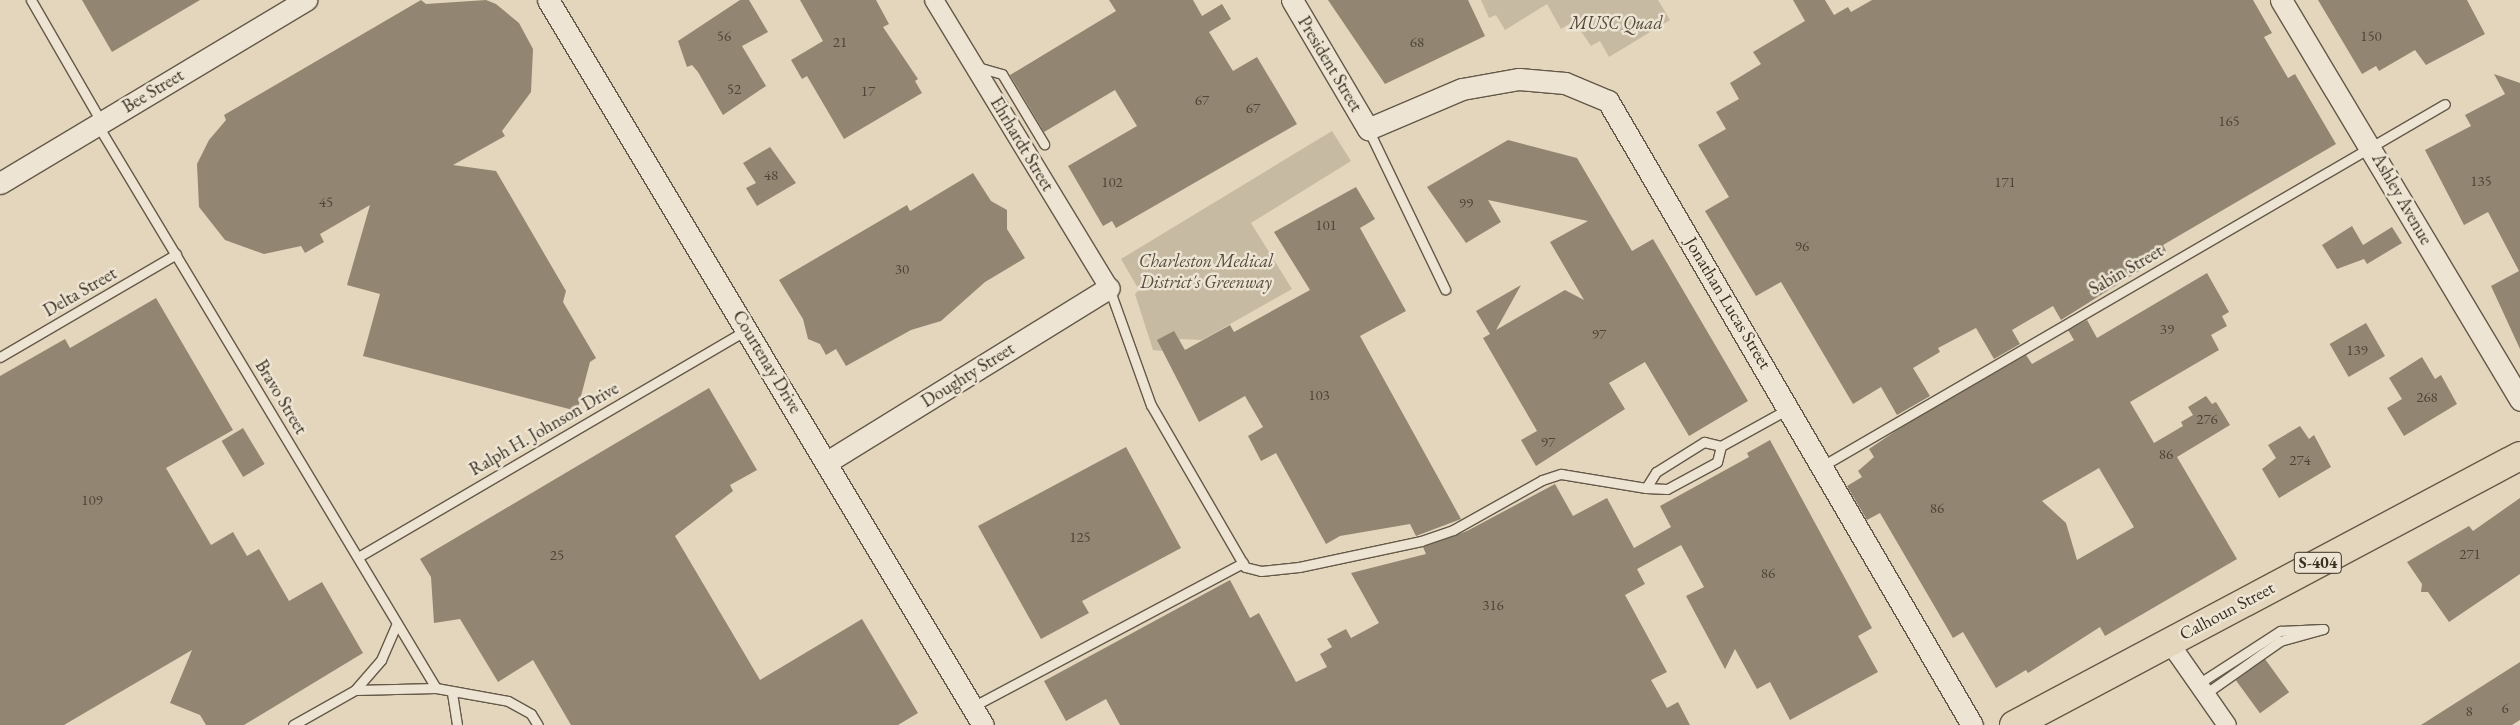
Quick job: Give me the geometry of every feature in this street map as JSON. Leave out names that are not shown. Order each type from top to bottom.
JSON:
[{"type":"main road","name":"Calhoun Street","points":[[2014,725],[2520,456]]},
{"type":"street","name":"Bee Street","points":[[0,183],[306,0]]},
{"type":"street","name":"Courtenay Drive","points":[[548,0],[748,329],[977,720]]},
{"type":"street","name":"Ehrhardt Street","points":[[934,0],[1109,288]]},
{"type":"street","name":"President Street","points":[[1292,0],[1368,129]]},
{"type":"street","name":"Ashley Avenue","points":[[2281,0],[2371,147],[2520,400]]},
{"type":"street","name":"Jonathan Lucas Street","points":[[1368,129],[1462,89],[1519,79],[1565,83],[1608,101],[1824,465],[1972,725]]},
{"type":"street","name":"Doughty Street","points":[[827,462],[1109,288]]},
{"type":"street","points":[[2169,642],[2227,725]]},
{"type":"lane","name":"Bravo Street","points":[[31,0],[99,123],[176,254],[436,688]]},
{"type":"lane","points":[[974,66],[1002,74],[1044,144]]},
{"type":"lane","name":"Sabin Street","points":[[1824,465],[2445,104]]},
{"type":"lane","points":[[1368,129],[1445,288]]},
{"type":"lane","name":"Delta Street","points":[[0,357],[176,254]]},
{"type":"lane","points":[[1109,288],[1122,313],[1136,371],[1150,405],[1243,563],[1261,571],[1299,567],[1421,541],[1453,530],[1542,480],[1561,474],[1646,488],[1667,489],[1717,462],[1721,446]]},
{"type":"lane","name":"Ralph H. Johnson Drive","points":[[358,557],[748,329]]},
{"type":"lane","points":[[1646,488],[1656,472],[1704,442],[1721,446],[1790,408]]},
{"type":"lane","points":[[977,720],[1243,563]]},
{"type":"lane","points":[[293,725],[355,690],[381,660],[397,622]]},
{"type":"lane","points":[[2202,689],[2280,631],[2323,629]]},
{"type":"lane","points":[[355,690],[436,688],[508,700],[532,714],[538,725]]},
{"type":"lane","points":[[452,692],[457,725]]},
{"type":"green space","name":"MUSC Quad","points":[[1481,0],[1658,0],[1670,20],[1609,57],[1600,41],[1591,46],[1574,21],[1561,29],[1547,4],[1505,30],[1496,15],[1489,18]]},
{"type":"green space","name":"Charleston Medical District's Greenway","points":[[1332,131],[1351,161],[1251,223],[1292,289],[1202,340],[1181,339],[1162,351],[1153,350],[1135,294],[1139,290],[1121,259]]},
{"type":"building","points":[[82,0],[200,0],[112,52]]},
{"type":"building","points":[[421,0],[426,4],[486,0],[496,4],[519,23],[533,49],[531,92],[502,131],[505,136],[453,165],[496,171],[566,291],[563,302],[596,358],[590,362],[577,411],[363,356],[380,294],[347,285],[370,205],[320,234],[324,242],[305,253],[301,246],[264,254],[225,240],[199,207],[197,164],[209,140],[226,120],[224,115]]},
{"type":"building","points":[[740,0],[749,0],[768,32],[742,46],[766,86],[723,115],[698,72],[692,65],[687,67],[678,41]]},
{"type":"building","points":[[800,0],[876,0],[889,24],[883,27],[918,79],[915,81],[922,93],[844,139],[807,76],[802,79],[791,60],[823,41]]},
{"type":"building","points":[[1109,0],[1193,0],[1202,16],[1222,4],[1231,19],[1209,32],[1233,71],[1257,57],[1297,124],[1116,228],[1112,221],[1103,226],[1068,166],[1137,126],[1115,90],[1044,132],[1010,75],[1116,11]]},
{"type":"building","points":[[1328,0],[1468,0],[1485,36],[1385,84]]},
{"type":"building","points":[[1793,0],[1825,0],[1834,15],[1848,7],[1851,12],[1872,0],[2253,0],[2272,33],[2264,37],[2288,78],[2295,74],[2336,144],[2163,245],[2166,251],[2150,264],[2061,320],[2053,306],[2012,330],[2020,344],[1994,359],[1976,328],[1938,348],[1940,352],[1913,368],[1930,396],[1897,415],[1881,387],[1853,404],[1781,282],[1756,296],[1705,211],[1729,197],[1698,145],[1726,129],[1716,112],[1739,99],[1730,83],[1761,64],[1753,52],[1805,21]]},
{"type":"building","points":[[2318,0],[2467,0],[2485,34],[2426,65],[2415,50],[2379,71],[2376,66],[2362,74]]},
{"type":"building","points":[[2494,74],[2520,83],[2520,349],[2491,286],[2519,271],[2488,212],[2464,225],[2425,150],[2471,126],[2465,115],[2505,94]]},
{"type":"building","points":[[1508,140],[1577,158],[1632,251],[1653,239],[1748,401],[1689,436],[1645,362],[1609,383],[1625,409],[1536,466],[1521,440],[1537,431],[1483,338],[1490,334],[1476,311],[1521,285],[1496,330],[1565,290],[1584,300],[1550,242],[1588,221],[1488,200],[1501,222],[1466,243],[1427,187]]},
{"type":"building","points":[[770,147],[796,183],[757,206],[746,188],[756,183],[743,163]]},
{"type":"building","points":[[973,173],[991,201],[1007,210],[1007,229],[1025,258],[985,282],[941,321],[911,330],[846,366],[836,349],[826,355],[820,344],[808,339],[803,319],[779,280],[907,205],[910,211]]},
{"type":"building","points":[[1356,187],[1375,219],[1360,228],[1406,311],[1360,336],[1461,519],[1416,536],[1410,524],[1340,536],[1326,544],[1276,453],[1261,461],[1248,436],[1263,427],[1245,396],[1199,422],[1157,340],[1174,331],[1185,350],[1230,325],[1234,332],[1310,290],[1274,232]]},
{"type":"building","points":[[2352,226],[2363,245],[2392,227],[2402,243],[2367,264],[2364,259],[2337,269],[2322,245]]},
{"type":"building","points":[[2207,273],[2229,312],[2222,316],[2227,326],[2211,335],[2219,350],[2130,402],[2154,443],[2183,426],[2181,422],[2193,415],[2188,407],[2206,396],[2212,404],[2216,402],[2230,425],[2177,457],[2237,559],[2105,636],[2100,627],[2028,673],[2026,670],[1996,688],[1963,632],[1953,638],[1880,513],[1867,520],[1847,486],[1862,477],[1858,471],[1874,457],[1869,449],[1903,426],[2026,355],[2032,364],[2074,340],[2068,330],[2087,320],[2097,338]],"holes":[[[2099,468],[2134,527],[2077,560],[2066,523],[2042,501]]]},
{"type":"building","points":[[156,298],[233,430],[166,468],[211,545],[233,532],[247,556],[259,549],[289,601],[322,582],[363,653],[244,725],[206,725],[200,715],[170,703],[192,650],[64,725],[0,725],[0,376],[65,339],[70,348]]},
{"type":"building","points":[[2366,323],[2385,356],[2349,377],[2330,344]]},
{"type":"building","points":[[2422,357],[2435,379],[2441,375],[2457,404],[2404,436],[2387,408],[2402,399],[2389,378]]},
{"type":"building","points":[[709,388],[757,470],[730,485],[733,491],[675,536],[760,680],[862,619],[918,713],[898,725],[571,725],[533,660],[498,682],[460,619],[434,623],[431,577],[420,559]]},
{"type":"building","points":[[2300,426],[2309,439],[2314,435],[2331,467],[2279,498],[2262,469],[2276,458],[2268,445]]},
{"type":"building","points":[[243,428],[265,464],[243,477],[222,441]]},
{"type":"building","points":[[1770,440],[1872,628],[1858,636],[1878,672],[1790,720],[1770,682],[1757,689],[1735,649],[1725,669],[1686,596],[1704,587],[1681,545],[1637,569],[1645,584],[1625,595],[1667,672],[1651,680],[1667,708],[1678,702],[1690,725],[1120,725],[1106,699],[1066,721],[1044,681],[1230,580],[1250,618],[1259,613],[1296,682],[1327,667],[1320,654],[1332,647],[1327,639],[1346,629],[1351,638],[1379,623],[1351,573],[1426,554],[1423,547],[1467,531],[1555,484],[1573,516],[1607,498],[1634,548],[1671,527],[1660,506],[1749,457],[1747,453]]},
{"type":"building","points":[[1126,447],[1181,548],[1082,601],[1089,613],[1041,639],[978,526]]},
{"type":"building","points":[[2520,498],[2520,574],[2449,622],[2428,592],[2421,592],[2422,584],[2407,562],[2469,526],[2473,531]]},
{"type":"building","points":[[2265,659],[2289,692],[2260,713],[2236,680]]},
{"type":"building","points":[[2520,662],[2520,720],[2512,725],[2421,725]]}]
